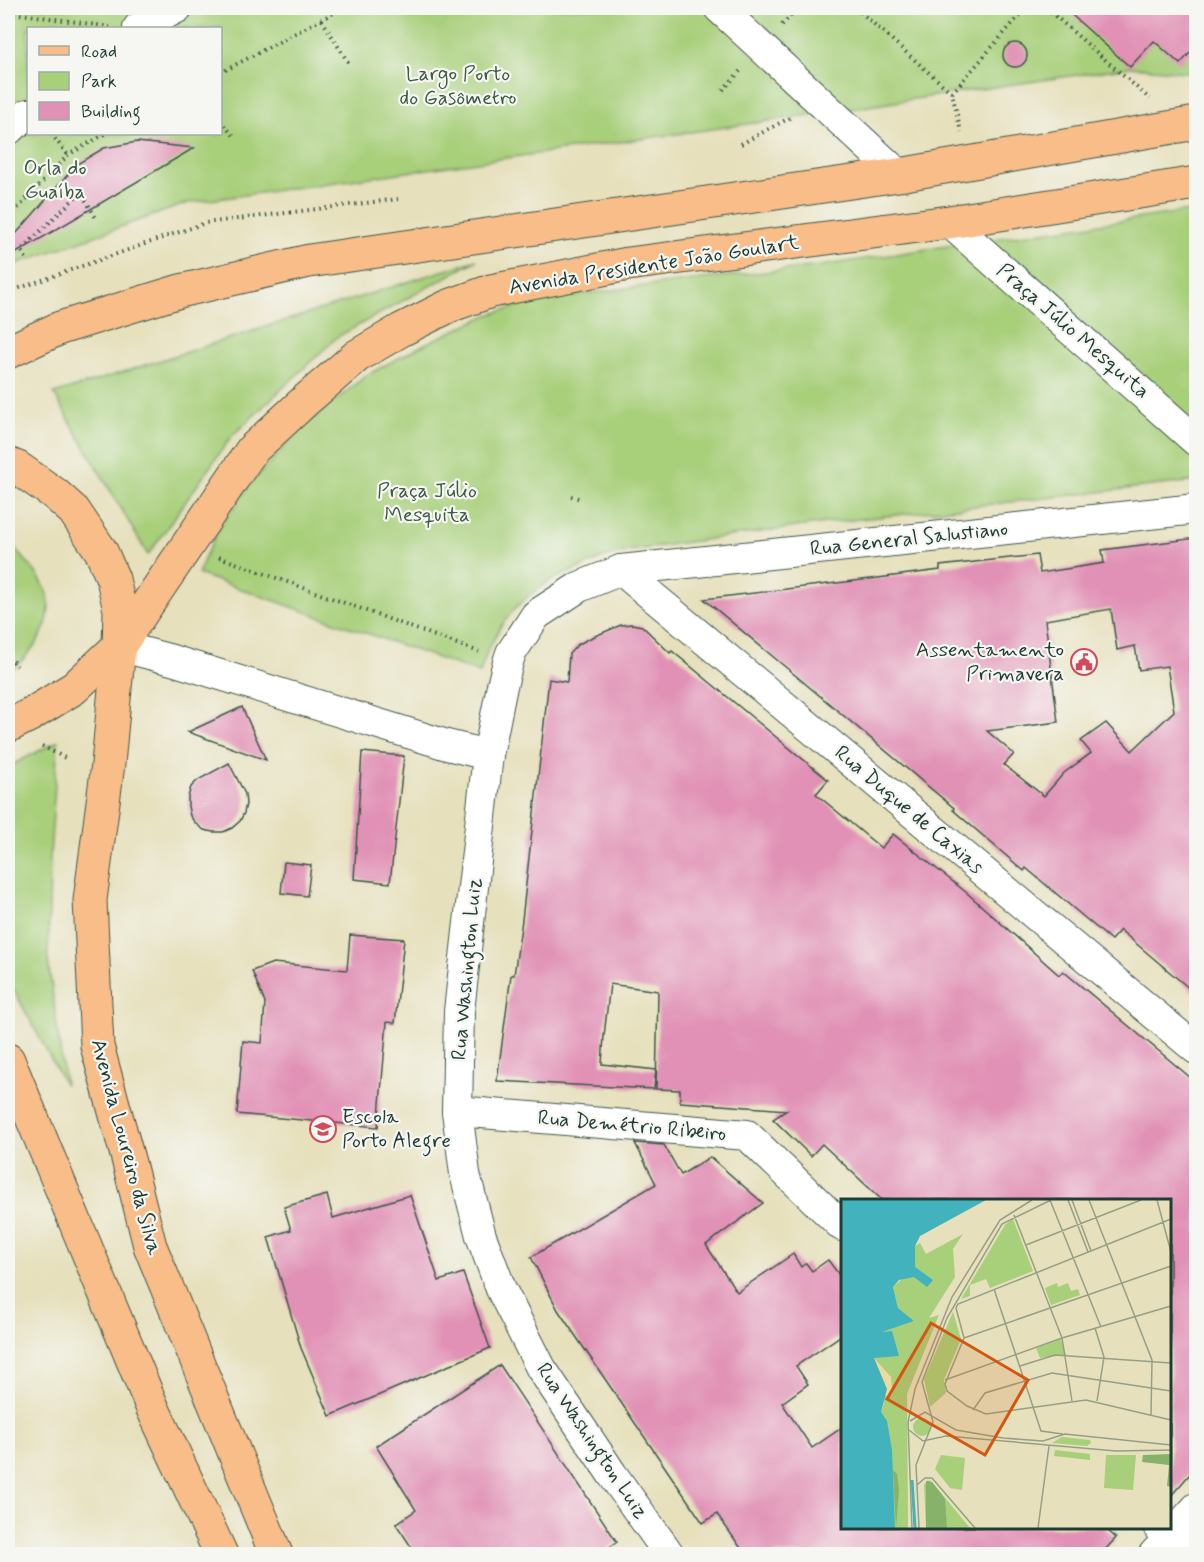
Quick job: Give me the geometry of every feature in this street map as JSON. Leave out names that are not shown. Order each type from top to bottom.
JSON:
[{"type":"main road","points":[[8,352],[60,328],[180,291],[309,261],[899,175],[1188,124]]},
{"type":"main road","name":"Avenida Presidente João Goulart","points":[[8,726],[74,688],[120,646],[252,450],[357,356],[401,330],[449,306],[491,291],[628,264],[948,222],[1197,183]]},
{"type":"main road","name":"Avenida Loureiro da Silva","points":[[8,464],[18,468],[55,494],[74,511],[100,551],[113,579],[120,610],[120,646],[108,764],[90,900],[96,1046],[150,1246],[276,1554]]},
{"type":"main road","points":[[8,1060],[153,1409],[221,1554]]},
{"type":"street","points":[[140,27],[177,8]]},
{"type":"street","points":[[719,8],[899,175]]},
{"type":"street","points":[[8,130],[27,115]]},
{"type":"street","name":"Praça Júlio Mesquita","points":[[948,222],[1197,441]]},
{"type":"street","name":"Rua General Salustiano","points":[[621,570],[1197,509]]},
{"type":"street","name":"Rua Washington Luiz","points":[[621,570],[579,587],[536,615],[511,653],[508,662],[488,755],[459,1011],[457,1112],[465,1174],[481,1236],[501,1288],[541,1368],[669,1554]]},
{"type":"street","name":"Rua Duque de Caxias","points":[[621,570],[1197,1048]]},
{"type":"street","points":[[120,646],[172,660],[447,746],[488,755]]},
{"type":"street","name":"Rua Demétrio Ribeiro","points":[[457,1112],[747,1135],[841,1224]]},
{"type":"street","points":[[1168,1544],[1197,1508]]},
{"type":"path","points":[[222,72],[343,8]]},
{"type":"path","points":[[856,8],[952,93],[967,162]]},
{"type":"path","points":[[952,93],[1026,8]]},
{"type":"path","points":[[1046,8],[1188,124]]},
{"type":"path","points":[[8,13],[112,27]]},
{"type":"path","points":[[322,20],[349,64]]},
{"type":"path","points":[[741,144],[820,102]]},
{"type":"path","points":[[222,123],[235,137]]},
{"type":"path","points":[[52,135],[68,155]]},
{"type":"path","points":[[8,215],[15,211],[68,155],[103,135]]},
{"type":"path","points":[[26,258],[21,250],[81,192],[96,218]]},
{"type":"path","points":[[8,292],[206,223],[398,199]]},
{"type":"path","points":[[571,496],[581,499]]},
{"type":"path","points":[[188,547],[508,662]]},
{"type":"path","points":[[8,657],[17,666]]},
{"type":"path","points":[[39,745],[65,758]]},
{"type":"green space","name":"Largo Porto do Gasômetro","points":[[8,8],[1196,8],[1196,73],[1130,67],[832,112],[188,203],[8,267]]},
{"type":"green space","name":"Praça Júlio Mesquita","points":[[1196,210],[1196,481],[825,523],[624,552],[603,558],[551,580],[531,594],[515,608],[501,626],[487,652],[480,673],[198,574],[222,524],[249,486],[294,436],[316,416],[367,375],[427,343],[488,315],[532,302],[582,294],[820,266]]},
{"type":"green space","points":[[477,260],[337,337],[231,437],[148,555],[54,394]]},
{"type":"green space","points":[[8,542],[38,575],[48,599],[49,612],[37,642],[20,662],[8,671]]},
{"type":"green space","points":[[58,741],[50,856],[48,960],[65,1085],[8,979],[8,767]]},
{"type":"building","points":[[1064,8],[1197,8],[1197,45],[1180,64],[1154,41],[1130,67]]},
{"type":"building","points":[[1015,43],[1024,46],[1027,55],[1024,64],[1015,67],[1006,64],[1003,55],[1006,46]]},
{"type":"building","points":[[137,142],[194,148],[8,258],[8,243],[77,164],[104,148]]},
{"type":"building","points":[[1197,538],[1197,995],[1120,930],[1111,940],[1026,868],[1024,871],[953,810],[954,808],[704,599],[940,570],[940,566],[1037,555],[1040,573],[1104,563],[1102,550]],"holes":[[[1111,609],[1117,650],[1135,646],[1139,670],[1167,666],[1174,711],[1132,751],[1106,723],[1081,741],[1091,753],[1064,773],[1044,796],[1004,765],[1014,754],[987,731],[1058,722],[1045,620]]]},
{"type":"building","points":[[621,625],[642,626],[670,653],[672,651],[828,780],[816,794],[881,848],[893,834],[967,893],[1059,975],[1063,971],[1197,1083],[1197,1466],[1171,1496],[1171,1199],[881,1199],[822,1144],[811,1156],[773,1119],[787,1110],[680,1102],[680,1090],[656,1089],[658,991],[610,984],[602,1064],[656,1070],[654,1089],[497,1081],[511,975],[514,975],[522,920],[549,679],[567,682],[569,654],[577,645]]},
{"type":"building","points":[[242,707],[266,760],[188,732]]},
{"type":"building","points":[[362,752],[404,756],[390,883],[354,879]]},
{"type":"building","points":[[229,763],[245,794],[244,813],[240,821],[223,832],[204,830],[190,816],[188,797],[191,787],[198,780]]},
{"type":"building","points":[[284,862],[311,865],[307,896],[281,893]]},
{"type":"building","points":[[350,935],[404,939],[395,1023],[387,1022],[378,1127],[237,1114],[243,1041],[262,1043],[265,1003],[252,971],[273,963],[347,970]]},
{"type":"building","points":[[635,1143],[664,1145],[681,1175],[710,1157],[763,1203],[706,1245],[737,1292],[793,1254],[801,1267],[806,1263],[812,1271],[828,1260],[841,1277],[841,1335],[796,1366],[808,1384],[782,1403],[812,1448],[841,1428],[841,1529],[1106,1529],[1116,1538],[1101,1554],[745,1554],[717,1514],[703,1523],[558,1310],[531,1257],[656,1184]]},
{"type":"building","points":[[327,1195],[333,1218],[410,1195],[439,1281],[463,1273],[490,1348],[330,1416],[301,1348],[268,1237],[291,1230],[284,1207]]},
{"type":"building","points":[[500,1365],[617,1542],[599,1554],[416,1554],[396,1524],[416,1510],[376,1446]]},
{"type":"place","name":"Assentamento Primavera","points":[[1084,662]]},
{"type":"place","name":"Escola Porto Alegre","points":[[323,1129]]},
{"type":"park label","name":"Orla do Guaíba","points":[[55,180]]}]
